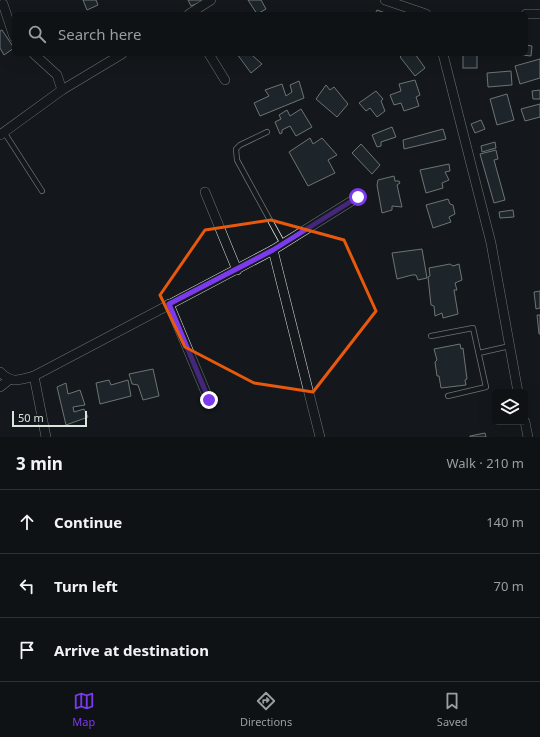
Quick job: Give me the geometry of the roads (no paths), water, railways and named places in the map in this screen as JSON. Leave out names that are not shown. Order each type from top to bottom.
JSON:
[{"type":"street","points":[[192,12],[211,0]]},
{"type":"street","points":[[385,0],[420,12]]},
{"type":"street","points":[[3,4],[12,31]]},
{"type":"street","points":[[528,14],[540,14]]},
{"type":"street","points":[[36,56],[57,75],[62,90]]},
{"type":"street","points":[[2,133],[62,90],[119,56]]},
{"type":"street","points":[[210,56],[225,80]]},
{"type":"street","points":[[444,56],[491,243],[517,389]]},
{"type":"street","points":[[205,192],[237,270]]},
{"type":"street","points":[[0,387],[9,380],[17,380],[34,376],[169,304],[237,270],[283,244],[358,197]]},
{"type":"street","points":[[273,250],[320,437]]},
{"type":"street","points":[[169,304],[209,400]]},
{"type":"street","points":[[0,372],[9,380]]},
{"type":"street","points":[[34,376],[46,437]]},
{"type":"street","points":[[526,425],[528,437]]},
{"type":"lane","points":[[267,132],[240,145],[236,150],[237,160],[283,244]]},
{"type":"lane","points":[[2,133],[42,190]]},
{"type":"lane","points":[[431,336],[471,327],[474,328],[486,387],[448,396]]},
{"type":"lane","points":[[479,353],[510,346]]}]
